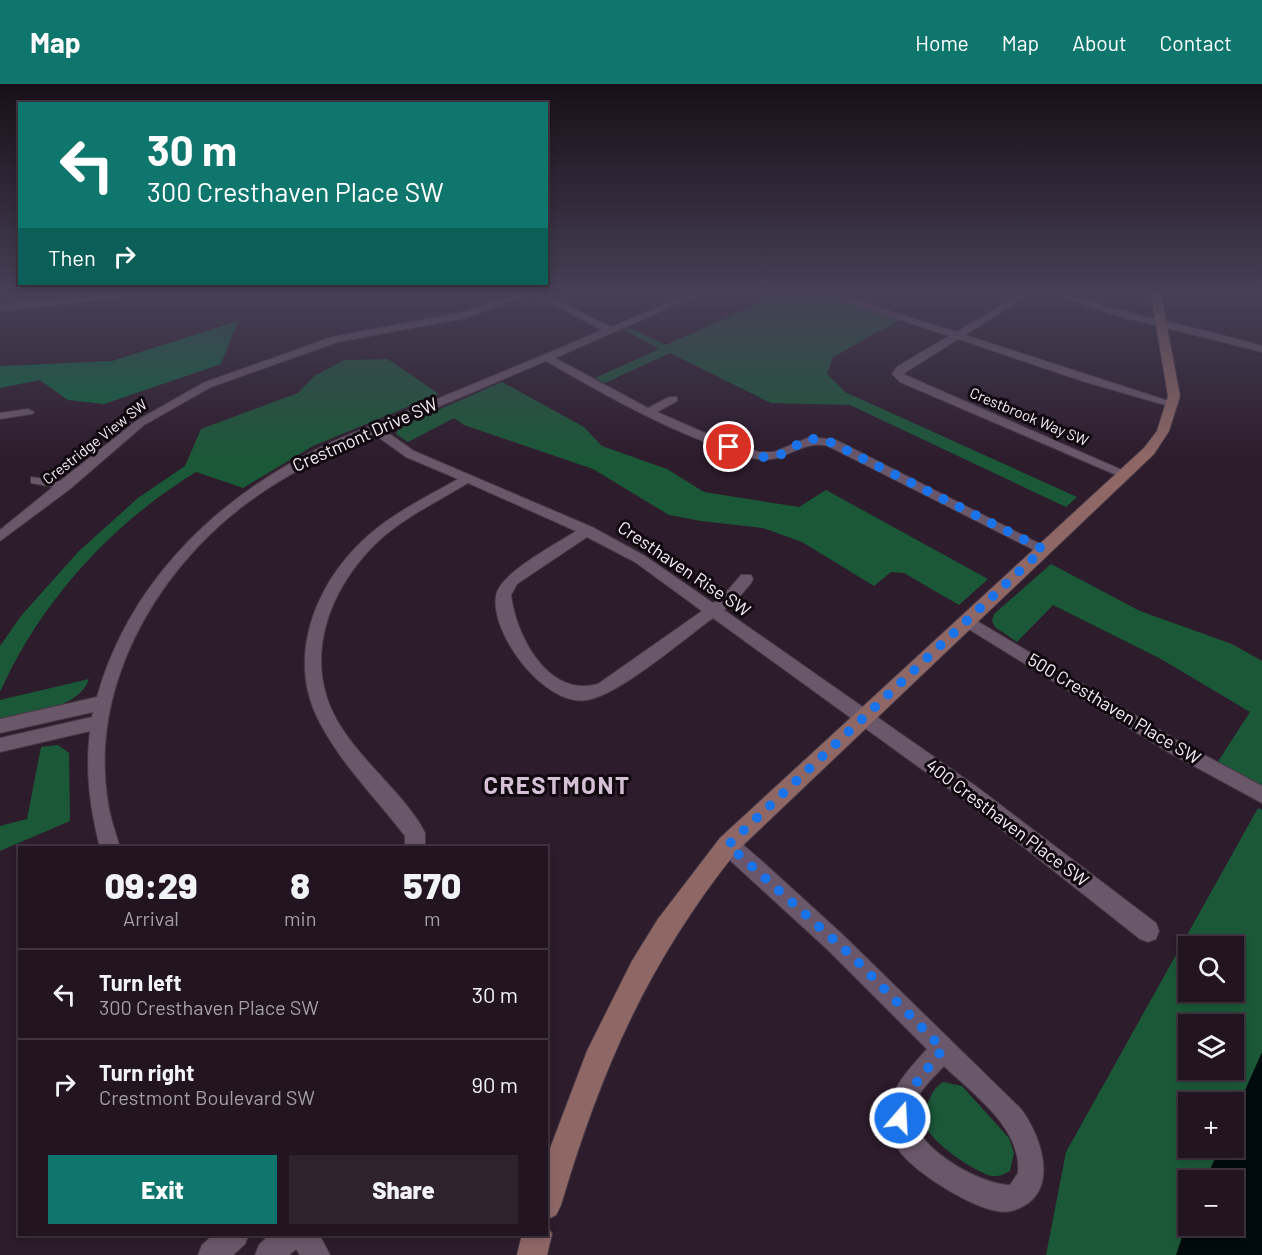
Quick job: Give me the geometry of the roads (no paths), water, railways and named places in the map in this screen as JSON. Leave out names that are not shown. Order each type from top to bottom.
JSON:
[{"type":"street","name":"Crestridge View SW","points":[[0,537],[140,423],[182,397],[224,378],[305,350]]},
{"type":"street","name":"Crestmont Drive SW","points":[[109,846],[99,808],[96,784],[95,758],[102,703],[117,656],[140,611],[159,583],[193,544],[234,507],[273,480],[319,453],[563,350]]},
{"type":"street","name":"Crestbrook Way SW","points":[[932,350],[902,368],[897,374],[904,380],[1125,474]]},
{"type":"street","points":[[1000,350],[1056,370],[1172,404]]},
{"type":"street","points":[[548,1199],[580,1098],[615,1017],[675,912],[728,845],[1125,474],[1159,437],[1172,404],[1174,389],[1166,350]]},
{"type":"street","points":[[546,357],[647,413],[698,435],[762,457],[776,456],[806,440],[826,440],[1043,549]]},
{"type":"street","points":[[647,413],[673,399]]},
{"type":"street","points":[[0,416],[28,412]]},
{"type":"street","name":"Cresthaven Rise SW","points":[[375,429],[410,454],[587,530],[640,559],[863,717]]},
{"type":"street","points":[[415,846],[415,834],[341,742],[327,720],[315,687],[311,662],[313,636],[333,584],[351,559],[369,541],[399,518],[468,478]]},
{"type":"street","points":[[36,480],[65,486]]},
{"type":"street","points":[[587,530],[512,580],[504,588],[502,595],[504,610],[516,643],[530,662],[559,689],[573,695],[596,693],[729,599],[746,579]]},
{"type":"street","name":"500 Cresthaven Place SW","points":[[967,621],[1174,747],[1262,795]]},
{"type":"street","points":[[0,726],[102,703]]},
{"type":"street","name":"400 Cresthaven Place SW","points":[[863,717],[970,793],[1148,931]]},
{"type":"street","points":[[0,745],[99,722]]},
{"type":"street","points":[[728,845],[853,957],[943,1049],[1011,1119],[1025,1139],[1031,1162],[1031,1172],[1023,1190],[1015,1196],[987,1197],[928,1162],[909,1143],[903,1130],[901,1107],[905,1097],[943,1049]]},
{"type":"street","points":[[212,1255],[233,1236]]},
{"type":"street","points":[[269,1255],[289,1236]]},
{"type":"street","points":[[303,1236],[316,1255]]},
{"type":"street","points":[[532,1255],[537,1236]]},
{"type":"district","name":"CRESTMONT","points":[[557,786]]}]
